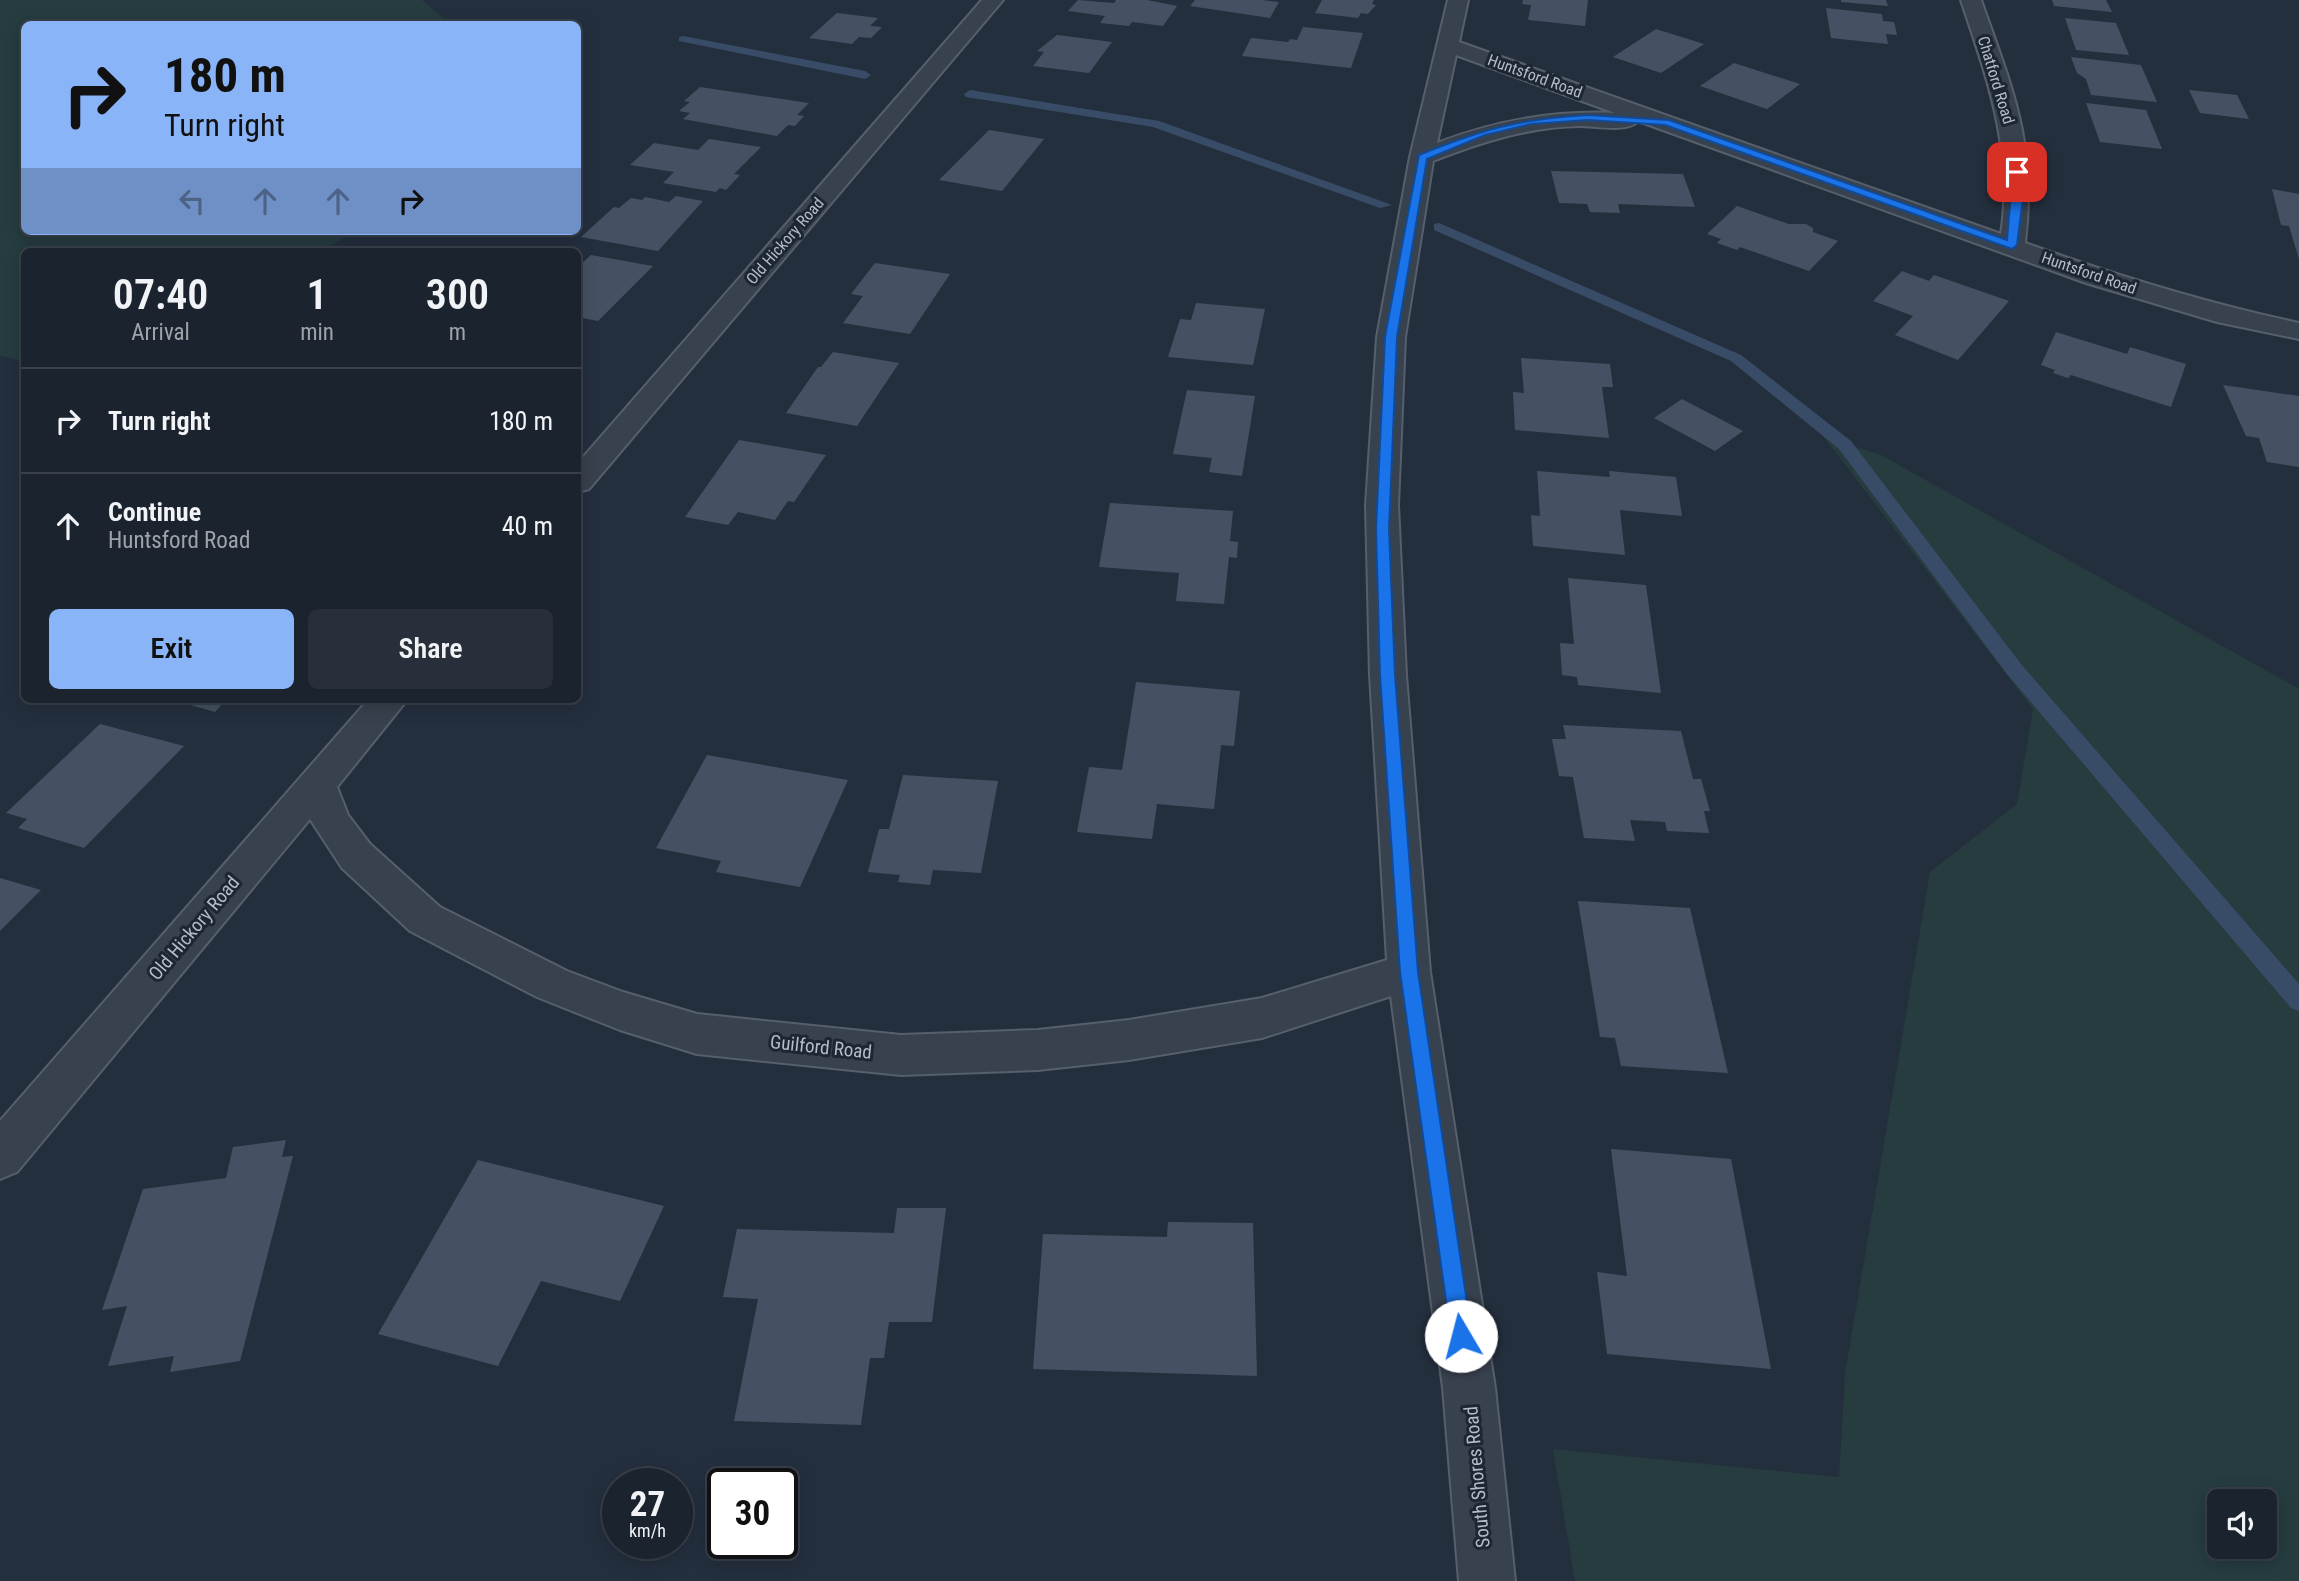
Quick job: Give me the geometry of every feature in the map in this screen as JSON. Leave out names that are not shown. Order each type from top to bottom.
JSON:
[{"type":"street","name":"Old Hickory Road","points":[[581,479],[993,0]]},
{"type":"street","name":"South Shores Road","points":[[1458,0],[1422,157],[1391,337],[1382,505],[1388,675],[1409,972],[1469,1388],[1487,1581]]},
{"type":"street","name":"Chatford Road","points":[[1971,0],[2008,117],[2015,152],[2018,191],[2012,245]]},
{"type":"street","name":"Huntsford Road","points":[[1448,45],[2156,296],[2299,331]]},
{"type":"street","points":[[1422,157],[1482,133],[1531,121],[1588,118],[1666,122]]},
{"type":"street","name":"Old Hickory Road","points":[[0,1156],[386,703]]},
{"type":"street","name":"Guilford Road","points":[[317,784],[331,822],[356,856],[425,919],[552,984],[620,1011],[698,1034],[901,1055],[1038,1051],[1129,1040],[1262,1018],[1409,972]]},
{"type":"green space","points":[[0,0],[422,0],[447,21],[21,21],[21,235],[348,235],[327,248],[21,248],[21,360],[0,356]]},
{"type":"green space","points":[[1823,436],[1881,455],[2299,689],[2299,1581],[1575,1581],[1553,1449],[1839,1477],[1845,1374],[1930,872],[2017,804],[2033,709]]},
{"type":"building","points":[[1078,0],[1114,3],[1116,0],[1147,0],[1177,6],[1163,26],[1132,22],[1129,26],[1100,23],[1105,16],[1068,11]]},
{"type":"building","points":[[1195,0],[1279,2],[1270,18],[1190,6]]},
{"type":"building","points":[[1322,0],[1374,0],[1372,4],[1376,5],[1368,14],[1361,13],[1358,18],[1315,13]]},
{"type":"building","points":[[1523,0],[1588,0],[1585,26],[1528,20],[1531,5],[1522,4]]},
{"type":"building","points":[[1886,0],[1888,6],[1841,2]]},
{"type":"building","points":[[2052,0],[2106,0],[2112,12],[2054,6]]},
{"type":"building","points":[[1826,8],[1882,14],[1883,21],[1894,22],[1897,35],[1886,34],[1888,44],[1831,38]]},
{"type":"building","points":[[837,13],[878,18],[870,26],[882,27],[871,38],[859,37],[852,44],[809,38]]},
{"type":"building","points":[[2065,18],[2116,23],[2129,55],[2076,50]]},
{"type":"building","points":[[1303,27],[1363,33],[1351,68],[1242,56],[1251,38],[1288,42],[1290,39],[1297,40]]},
{"type":"building","points":[[1656,29],[1704,44],[1661,73],[1613,57]]},
{"type":"building","points":[[1057,35],[1112,42],[1089,73],[1033,66],[1044,52],[1037,51]]},
{"type":"building","points":[[2071,57],[2141,65],[2157,102],[2091,95],[2086,79],[2077,73]]},
{"type":"building","points":[[1734,63],[1800,84],[1767,109],[1700,86]]},
{"type":"building","points":[[700,87],[809,103],[797,115],[804,116],[795,126],[788,125],[777,136],[683,119],[690,113],[679,111],[690,102],[684,101]]},
{"type":"building","points":[[2189,90],[2237,95],[2249,119],[2200,113]]},
{"type":"building","points":[[2086,103],[2146,110],[2162,149],[2100,142]]},
{"type":"building","points":[[989,130],[1044,139],[1002,191],[939,180]]},
{"type":"building","points":[[709,139],[761,147],[734,174],[740,175],[726,190],[720,188],[716,192],[663,183],[674,172],[630,165],[654,143],[698,150]]},
{"type":"building","points":[[1551,171],[1683,174],[1695,207],[1618,204],[1620,213],[1590,212],[1587,204],[1559,203]]},
{"type":"building","points":[[2272,189],[2299,194],[2299,259],[2289,226],[2281,225]]},
{"type":"building","points":[[676,196],[703,201],[658,251],[581,237],[614,207],[619,208],[631,198],[642,200],[645,197],[669,202]]},
{"type":"building","points":[[1737,206],[1789,224],[1806,224],[1813,228],[1813,232],[1838,241],[1809,271],[1740,247],[1737,250],[1717,243],[1721,239],[1707,234]]},
{"type":"building","points":[[591,255],[653,266],[598,321],[581,318],[581,264]]},
{"type":"building","points":[[875,263],[950,274],[910,334],[843,323],[863,296],[851,294]]},
{"type":"building","points":[[1902,271],[1929,281],[1934,275],[2009,301],[1958,360],[1895,335],[1913,316],[1873,301]]},
{"type":"building","points":[[1196,303],[1265,309],[1253,365],[1168,357],[1180,319],[1191,320]]},
{"type":"building","points":[[2056,332],[2127,354],[2130,347],[2186,364],[2171,407],[2071,375],[2068,378],[2053,373],[2055,370],[2041,365]]},
{"type":"building","points":[[833,352],[899,363],[857,426],[786,413],[818,367],[821,367]]},
{"type":"building","points":[[1521,358],[1610,364],[1613,387],[1602,387],[1609,438],[1515,430],[1513,392],[1524,393]]},
{"type":"building","points":[[2223,385],[2299,396],[2299,467],[2267,462],[2259,438],[2246,436]]},
{"type":"building","points":[[1187,390],[1255,396],[1242,476],[1209,472],[1212,458],[1173,454]]},
{"type":"building","points":[[1682,399],[1743,431],[1715,451],[1654,418]]},
{"type":"building","points":[[739,440],[826,455],[794,502],[788,501],[775,520],[738,512],[728,525],[685,517]]},
{"type":"building","points":[[1537,471],[1610,477],[1609,471],[1676,477],[1682,516],[1620,510],[1625,555],[1533,546],[1531,515],[1540,516]]},
{"type":"building","points":[[1110,503],[1233,511],[1230,541],[1238,542],[1237,558],[1229,557],[1224,604],[1176,601],[1179,573],[1099,567]]},
{"type":"building","points":[[1568,578],[1646,585],[1661,693],[1578,685],[1577,677],[1562,675],[1560,643],[1574,644]]},
{"type":"building","points":[[1136,682],[1240,691],[1234,746],[1221,745],[1214,809],[1157,804],[1152,839],[1077,832],[1089,767],[1122,770]]},
{"type":"building","points":[[184,703],[223,703],[215,712]]},
{"type":"building","points":[[100,724],[184,746],[84,848],[18,828],[27,819],[6,813]]},
{"type":"building","points":[[1563,725],[1681,731],[1693,779],[1701,779],[1710,811],[1704,811],[1709,833],[1667,831],[1665,822],[1630,820],[1635,841],[1584,838],[1573,777],[1559,776],[1552,739],[1566,739]]},
{"type":"building","points":[[707,755],[848,780],[800,887],[716,872],[721,861],[656,848]]},
{"type":"building","points":[[903,775],[998,781],[981,873],[933,870],[930,885],[898,882],[900,875],[868,872],[879,829],[889,829]]},
{"type":"building","points":[[0,878],[41,890],[0,931]]},
{"type":"building","points":[[1578,901],[1690,908],[1728,1073],[1621,1066],[1615,1038],[1600,1037]]},
{"type":"building","points":[[286,1140],[282,1157],[293,1156],[240,1361],[170,1372],[174,1356],[108,1366],[127,1306],[102,1310],[143,1189],[226,1178],[233,1147]]},
{"type":"building","points":[[1611,1149],[1731,1159],[1771,1369],[1607,1354],[1597,1272],[1627,1276]]},
{"type":"building","points":[[478,1160],[664,1206],[620,1301],[541,1281],[498,1366],[378,1334]]},
{"type":"building","points":[[897,1208],[946,1208],[932,1322],[889,1322],[884,1358],[870,1358],[861,1425],[734,1421],[758,1299],[723,1297],[737,1229],[894,1233]]},
{"type":"building","points":[[1168,1222],[1253,1223],[1257,1376],[1033,1369],[1043,1234],[1167,1237]]},
{"type":"waterway","points":[[683,39],[865,75]]},
{"type":"waterway","points":[[970,94],[1155,124],[1385,205]]},
{"type":"waterway","points":[[1439,227],[1736,358],[1845,445],[2014,669],[2299,1001]]},
{"type":"route","points":[[1461,1336],[1409,972],[1388,675],[1382,505],[1391,337],[1422,157],[1482,133],[1531,121],[1588,118],[1666,122],[2012,245],[2018,191],[2017,172]]}]
